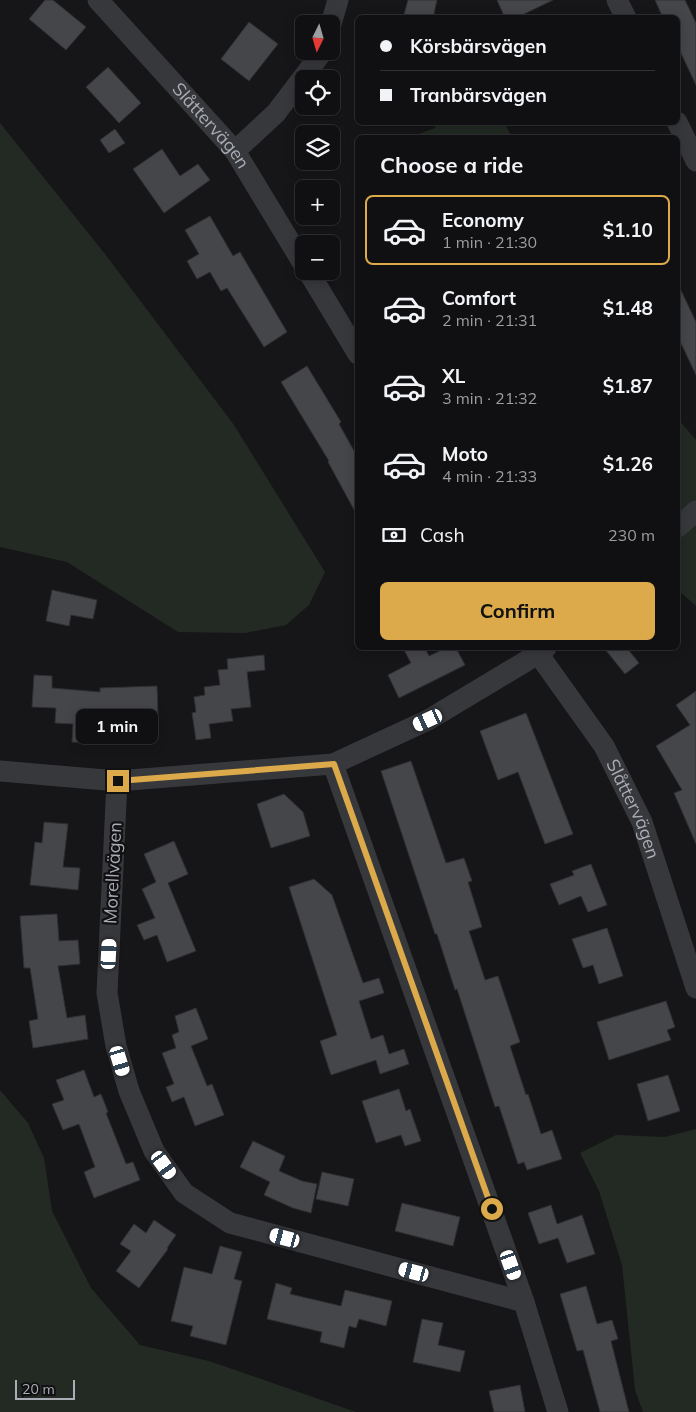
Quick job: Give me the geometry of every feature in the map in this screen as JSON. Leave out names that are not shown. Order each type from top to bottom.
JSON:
[{"type":"street","name":"Slåttervägen","points":[[98,0],[235,151],[295,250]]},
{"type":"street","points":[[334,15],[338,0]]},
{"type":"street","points":[[617,0],[624,15]]},
{"type":"street","points":[[235,151],[276,113],[315,60]]},
{"type":"street","points":[[678,125],[696,161]]},
{"type":"street","points":[[313,280],[355,349]]},
{"type":"street","points":[[680,525],[696,510]]},
{"type":"street","name":"Slåttervägen","points":[[539,650],[604,746],[642,822],[696,988]]},
{"type":"street","points":[[0,771],[118,781],[334,764],[428,720],[539,650]]},
{"type":"street","points":[[334,764],[524,1302],[558,1412]]},
{"type":"street","name":"Morellvägen","points":[[118,781],[107,993],[116,1046],[129,1091],[154,1151],[184,1193],[230,1223],[524,1302]]},
{"type":"shaded area","points":[[0,123],[105,254],[234,425],[325,572],[309,605],[286,625],[245,633],[178,632],[67,562],[0,547]]},
{"type":"shaded area","points":[[436,125],[505,125],[511,135],[416,135],[435,128]]},
{"type":"shaded area","points":[[680,421],[696,440],[696,606],[680,592]]},
{"type":"shaded area","points":[[0,1090],[28,1123],[44,1158],[52,1211],[91,1288],[140,1345],[209,1361],[356,1412],[0,1412]]},
{"type":"shaded area","points":[[696,1129],[696,1412],[643,1412],[635,1390],[622,1265],[599,1191],[580,1153],[616,1135],[665,1137]]},
{"type":"building","points":[[45,0],[53,0],[86,27],[66,50],[29,19]]},
{"type":"building","points":[[408,0],[437,0],[434,15],[404,15]]},
{"type":"building","points":[[497,0],[553,0],[522,15],[504,15]]},
{"type":"building","points":[[655,0],[685,0],[696,23],[696,85],[680,51],[680,15],[662,15]]},
{"type":"building","points":[[249,22],[278,44],[249,81],[221,59]]},
{"type":"building","points":[[108,67],[141,103],[119,123],[86,87]]},
{"type":"building","points":[[115,129],[125,143],[109,153],[100,140]]},
{"type":"building","points":[[162,149],[180,176],[198,164],[210,180],[164,213],[133,169]]},
{"type":"building","points":[[210,216],[233,256],[240,252],[287,332],[264,347],[227,288],[221,291],[210,272],[197,279],[187,261],[199,254],[185,230]]},
{"type":"building","points":[[680,288],[696,322],[696,375],[680,341]]},
{"type":"building","points":[[307,366],[341,422],[339,424],[355,453],[355,512],[329,461],[281,382]]},
{"type":"building","points":[[52,590],[97,600],[93,619],[71,615],[69,626],[46,621]]},
{"type":"building","points":[[404,650],[426,650],[429,656],[442,650],[457,650],[465,665],[399,698],[388,675],[411,663]]},
{"type":"building","points":[[606,650],[629,650],[639,663],[625,674]]},
{"type":"building","points":[[264,655],[265,670],[247,672],[251,707],[231,709],[233,721],[209,724],[211,738],[196,740],[192,713],[196,712],[194,697],[205,695],[204,687],[220,685],[218,670],[228,669],[227,659]]},
{"type":"building","points":[[34,675],[52,676],[52,688],[100,692],[100,688],[157,686],[158,714],[141,714],[141,726],[117,727],[117,741],[72,742],[73,724],[55,723],[56,708],[32,707]]},
{"type":"building","points":[[696,691],[696,844],[674,793],[682,790],[656,746],[690,725],[676,705]]},
{"type":"building","points":[[526,713],[573,834],[545,844],[518,772],[498,780],[480,731]]},
{"type":"building","points":[[411,761],[446,863],[464,858],[472,881],[468,882],[482,927],[469,931],[485,980],[498,976],[520,1042],[510,1046],[541,1134],[552,1130],[562,1159],[527,1170],[524,1162],[518,1164],[499,1106],[495,1107],[457,989],[455,990],[437,934],[435,934],[381,771]]},
{"type":"building","points":[[284,794],[303,812],[310,836],[271,848],[257,804]]},
{"type":"building","points":[[44,822],[68,824],[63,867],[80,868],[78,890],[30,885],[35,842],[42,843]]},
{"type":"building","points":[[174,841],[188,874],[168,883],[196,951],[167,962],[157,935],[144,940],[137,925],[155,918],[142,889],[156,882],[144,854]]},
{"type":"building","points":[[591,864],[607,905],[588,912],[581,896],[559,905],[550,884],[574,875],[572,871]]},
{"type":"building","points":[[314,879],[332,895],[363,983],[379,978],[384,993],[359,1001],[371,1039],[383,1035],[389,1054],[404,1049],[409,1064],[380,1074],[376,1060],[331,1075],[320,1041],[337,1035],[289,887]]},
{"type":"building","points":[[57,914],[59,941],[78,940],[80,964],[58,966],[67,1018],[85,1015],[88,1039],[33,1048],[29,1021],[38,1019],[30,968],[24,968],[20,916]]},
{"type":"building","points":[[607,928],[623,976],[599,984],[593,965],[583,968],[572,939]]},
{"type":"building","points":[[666,1001],[675,1027],[667,1030],[671,1040],[609,1060],[597,1022]]},
{"type":"building","points":[[196,1008],[208,1039],[191,1046],[207,1086],[212,1084],[224,1115],[195,1126],[184,1097],[172,1102],[166,1087],[174,1084],[162,1053],[176,1048],[172,1035],[179,1032],[175,1016]]},
{"type":"building","points":[[84,1070],[94,1097],[101,1094],[108,1112],[106,1113],[126,1164],[133,1162],[140,1180],[94,1198],[84,1172],[95,1167],[79,1124],[63,1130],[52,1104],[64,1100],[56,1080]]},
{"type":"building","points":[[668,1075],[680,1111],[648,1121],[637,1084]]},
{"type":"building","points":[[399,1089],[406,1111],[410,1109],[421,1141],[405,1146],[401,1135],[376,1143],[362,1101]]},
{"type":"building","points":[[253,1141],[285,1156],[279,1171],[302,1181],[317,1184],[311,1213],[293,1208],[264,1195],[270,1182],[240,1167]]},
{"type":"building","points":[[322,1172],[354,1179],[348,1206],[316,1199]]},
{"type":"building","points":[[402,1203],[460,1217],[453,1246],[395,1231]]},
{"type":"building","points":[[551,1205],[557,1224],[582,1215],[595,1254],[567,1263],[558,1238],[539,1244],[528,1213]]},
{"type":"building","points":[[154,1220],[176,1235],[139,1288],[116,1271],[131,1251],[120,1244],[134,1224],[146,1233]]},
{"type":"building","points":[[220,1246],[242,1252],[234,1279],[242,1281],[226,1345],[190,1336],[193,1326],[171,1321],[184,1267],[212,1274]]},
{"type":"building","points":[[276,1283],[292,1288],[290,1294],[341,1306],[345,1290],[392,1301],[386,1326],[359,1319],[356,1328],[349,1326],[344,1348],[320,1342],[322,1332],[267,1319]]},
{"type":"building","points":[[586,1286],[597,1324],[612,1320],[618,1339],[611,1341],[629,1412],[600,1412],[583,1350],[577,1351],[560,1294]]},
{"type":"building","points":[[422,1319],[443,1323],[438,1345],[465,1351],[460,1372],[413,1362]]},
{"type":"building","points":[[520,1385],[525,1412],[494,1412],[489,1391]]},
{"type":"route","points":[[118,781],[334,764],[492,1209]]}]
